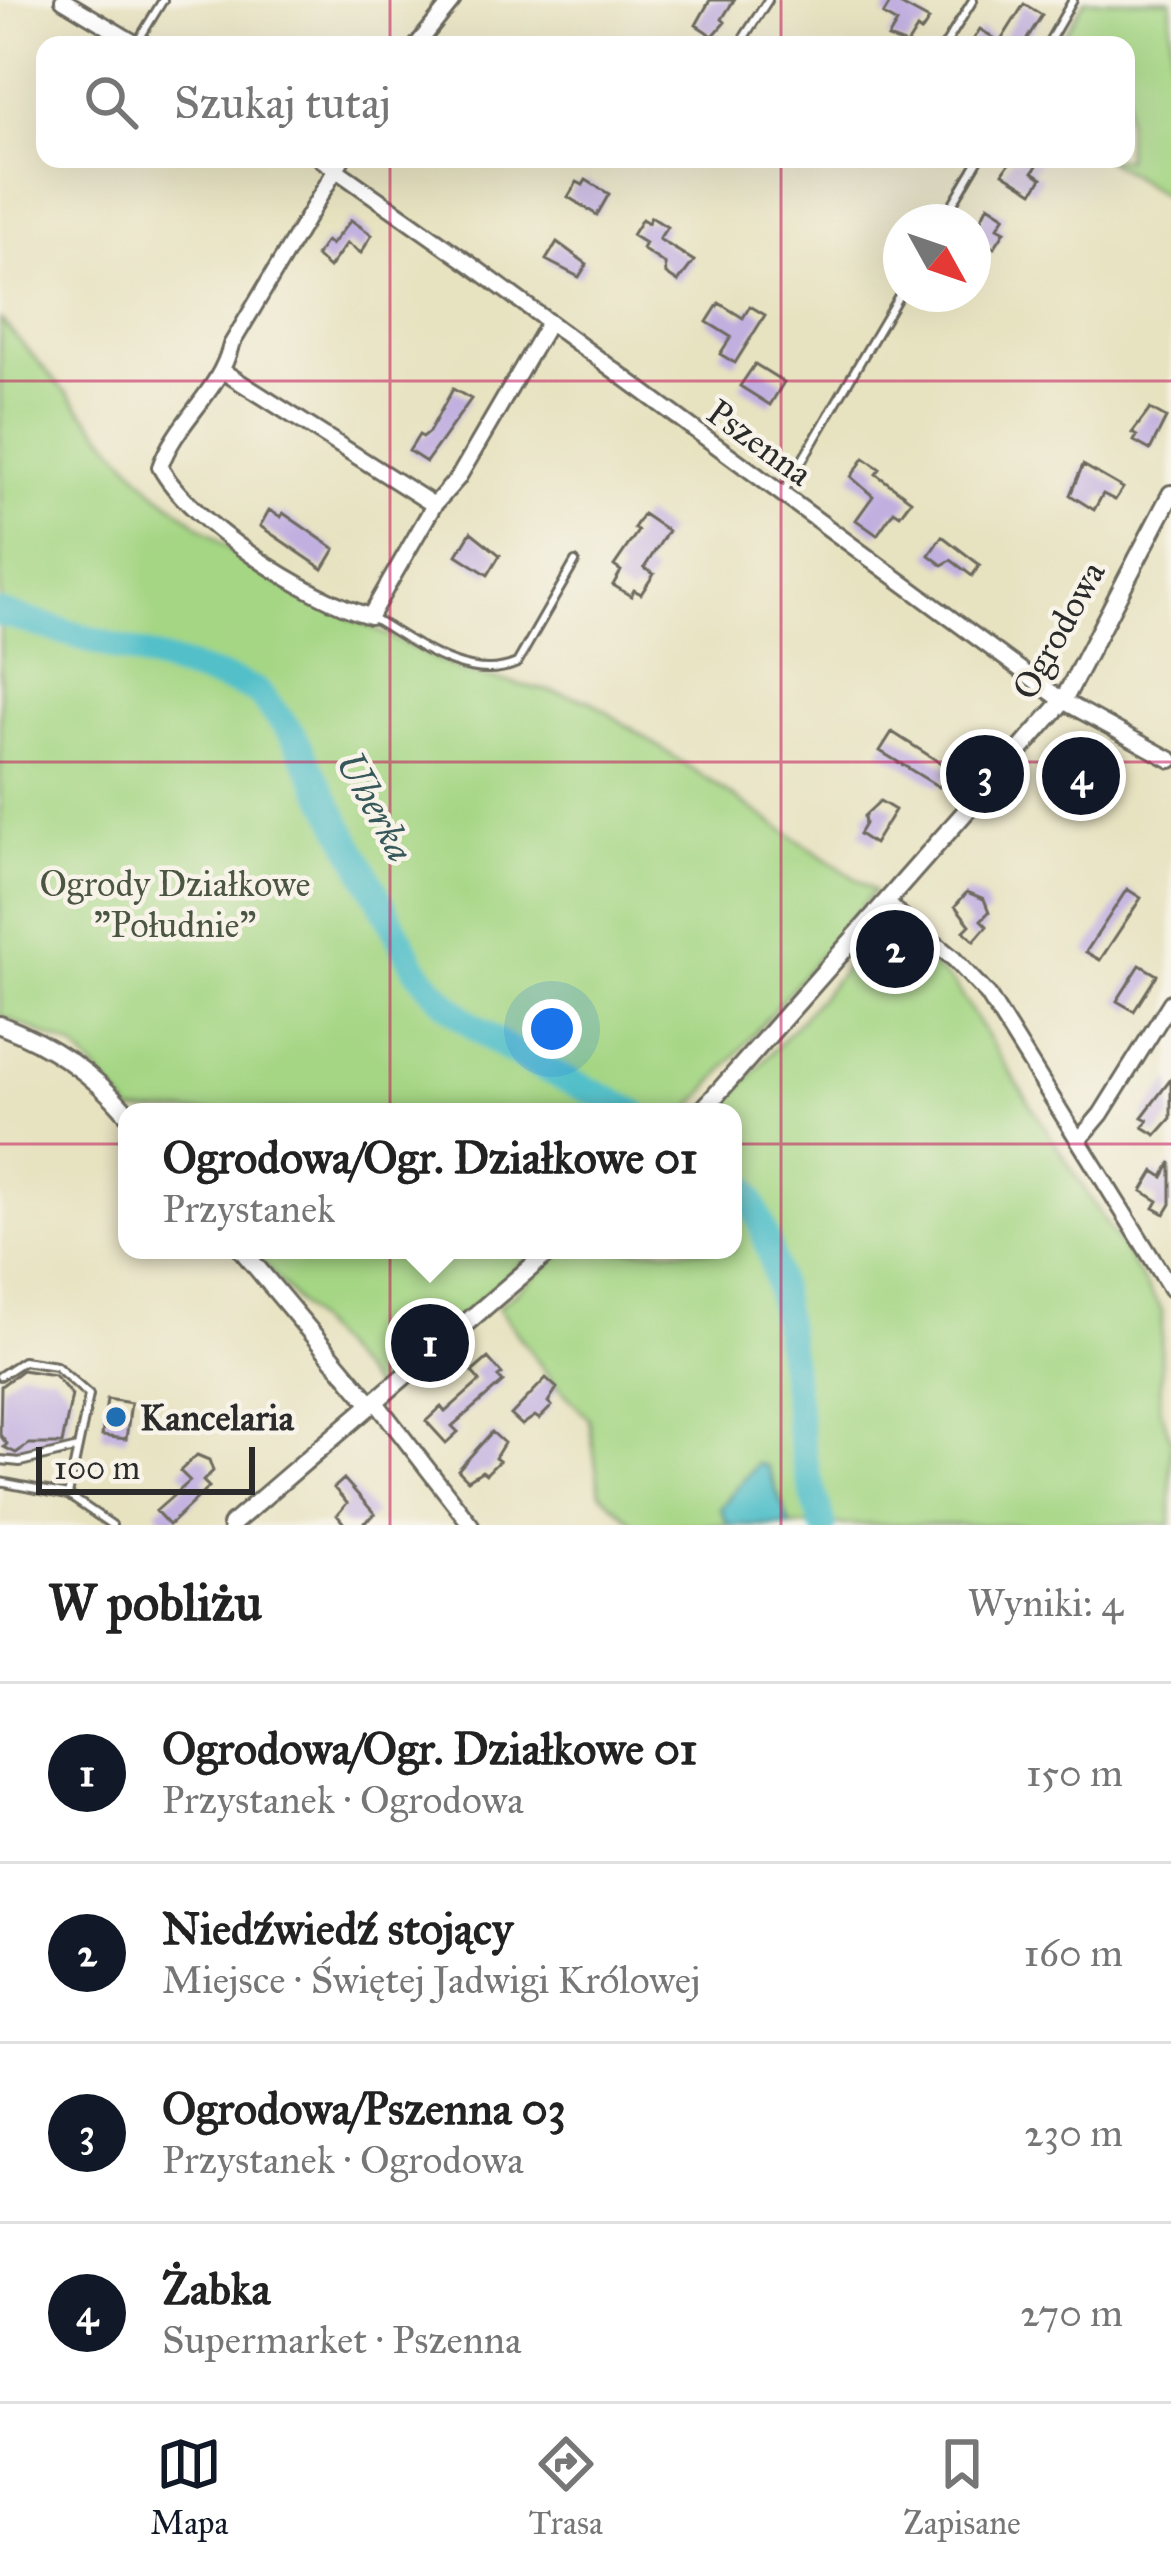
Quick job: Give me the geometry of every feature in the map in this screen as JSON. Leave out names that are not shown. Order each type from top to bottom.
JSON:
[{"type":"street","points":[[63,0],[124,36]]},
{"type":"street","points":[[423,36],[453,0]]},
{"type":"street","points":[[337,168],[231,346],[224,372],[169,442],[160,467],[171,488],[256,558],[310,591],[370,616],[549,322]]},
{"type":"street","name":"Pszenna","points":[[344,168],[1063,701],[1171,760]]},
{"type":"street","points":[[224,372],[434,505]]},
{"type":"street","name":"Ogrodowa","points":[[709,1103],[1063,701],[1171,494]]},
{"type":"street","points":[[886,903],[954,958],[979,985],[1171,1288]]},
{"type":"street","points":[[1079,1140],[1101,1114],[1171,1002]]},
{"type":"street","points":[[0,1025],[41,1041],[84,1071],[118,1104]]},
{"type":"street","points":[[250,1259],[471,1525]]},
{"type":"street","points":[[231,1525],[541,1259]]},
{"type":"lane","points":[[142,36],[163,0]]},
{"type":"lane","points":[[746,36],[768,0]]},
{"type":"lane","points":[[951,36],[973,0]]},
{"type":"lane","points":[[1052,36],[1073,0]]},
{"type":"lane","points":[[953,204],[975,168]]},
{"type":"lane","points":[[781,496],[889,312]]},
{"type":"lane","points":[[370,616],[478,671],[503,669],[517,663],[575,562]]},
{"type":"lane","points":[[0,1376],[23,1361],[56,1366],[86,1390],[89,1401],[68,1496]]},
{"type":"lane","points":[[0,1460],[20,1462],[78,1448]]},
{"type":"lane","points":[[0,1482],[68,1496],[112,1525]]},
{"type":"green space","points":[[1085,0],[1171,0],[1171,200],[1119,168],[1135,168],[1135,36],[1063,36]]},
{"type":"green space","name":"Ogrody Działkowe \"Południe\"","points":[[0,319],[152,489],[261,574],[462,672],[589,700],[874,891],[696,1103],[124,1103],[75,1048],[0,1015]]},
{"type":"green space","points":[[883,926],[954,984],[1162,1311],[1160,1408],[1171,1440],[1171,1525],[636,1525],[600,1493],[589,1419],[550,1378],[498,1307],[556,1259],[742,1259],[742,1103],[727,1103]]},
{"type":"green space","points":[[260,1259],[527,1259],[375,1390]]},
{"type":"water","points":[[757,1464],[767,1466],[790,1525],[728,1525],[720,1508]]},
{"type":"building","points":[[710,0],[734,0],[713,36],[696,25]]},
{"type":"building","points":[[892,0],[929,20],[913,36],[889,36],[897,23],[883,15]]},
{"type":"building","points":[[1024,4],[1042,15],[1029,36],[1004,36]]},
{"type":"building","points":[[1006,168],[1035,168],[1033,172],[1042,178],[1033,192],[1003,173]]},
{"type":"building","points":[[586,180],[609,194],[597,215],[568,197],[577,182],[583,185]]},
{"type":"building","points":[[991,207],[1005,216],[998,227],[1005,231],[994,248]]},
{"type":"building","points":[[651,217],[667,227],[659,239],[694,261],[678,282],[666,274],[665,264],[642,249],[645,243],[632,235],[642,219],[648,223]]},
{"type":"building","points":[[351,220],[372,235],[361,253],[347,243],[329,268],[316,256]]},
{"type":"building","points":[[557,242],[587,264],[579,277],[546,260]]},
{"type":"building","points":[[719,303],[743,318],[750,306],[765,315],[735,363],[720,354],[731,337],[707,322]]},
{"type":"building","points":[[755,364],[784,382],[770,405],[740,386]]},
{"type":"building","points":[[453,389],[471,399],[426,462],[409,451],[419,435],[429,432]]},
{"type":"building","points":[[1150,409],[1166,418],[1150,450],[1134,441],[1137,436],[1132,433]]},
{"type":"building","points":[[864,458],[880,469],[876,474],[911,500],[900,515],[894,511],[877,535],[856,520],[873,496],[851,477]]},
{"type":"building","points":[[1083,465],[1123,488],[1115,500],[1103,494],[1094,510],[1070,495]]},
{"type":"building","points":[[269,510],[281,517],[283,513],[335,549],[323,569],[260,526]]},
{"type":"building","points":[[643,514],[668,531],[644,568],[654,574],[641,594],[634,590],[631,596],[613,585],[621,571],[614,566],[638,531],[634,528]]},
{"type":"building","points":[[471,532],[500,555],[488,575],[457,555]]},
{"type":"building","points":[[942,536],[980,565],[972,576],[951,560],[942,565],[929,555]]},
{"type":"building","points":[[892,732],[950,769],[939,787],[880,751]]},
{"type":"building","points":[[1084,753],[1103,768],[1079,800],[1060,785]]},
{"type":"building","points":[[880,801],[895,810],[874,844],[859,834],[864,816]]},
{"type":"building","points":[[1127,889],[1141,898],[1100,960],[1086,952]]},
{"type":"building","points":[[967,892],[984,899],[989,912],[981,920],[987,926],[974,941],[964,931],[970,925],[955,906]]},
{"type":"building","points":[[1140,965],[1157,975],[1134,1011],[1117,1001]]},
{"type":"building","points":[[1171,1079],[1171,1118],[1156,1135],[1143,1127],[1148,1120],[1142,1117]]},
{"type":"building","points":[[1171,1162],[1171,1204],[1165,1214],[1154,1208],[1158,1201],[1142,1191],[1154,1171],[1163,1177]]},
{"type":"building","points":[[488,1358],[503,1382],[452,1426],[458,1432],[446,1443],[426,1421],[441,1407],[445,1412],[480,1381],[472,1372]]},
{"type":"building","points":[[22,1370],[54,1375],[72,1395],[62,1444],[29,1444],[16,1453],[4,1447],[1,1386]]},
{"type":"building","points":[[546,1378],[557,1388],[548,1402],[552,1406],[539,1419],[535,1416],[522,1425],[511,1415]]},
{"type":"building","points":[[107,1399],[131,1403],[126,1439],[102,1436]]},
{"type":"building","points":[[492,1432],[504,1443],[495,1458],[499,1461],[486,1474],[482,1471],[468,1480],[458,1470]]},
{"type":"building","points":[[197,1455],[209,1460],[213,1471],[203,1481],[209,1487],[169,1525],[156,1511],[190,1481],[180,1471]]},
{"type":"building","points":[[344,1479],[375,1514],[362,1525],[345,1525],[337,1515],[347,1503],[334,1488]]},
{"type":"waterway","name":"Uherka","points":[[0,613],[258,692],[293,735],[415,967],[437,993],[514,1053],[615,1103]]},
{"type":"waterway","name":"Uherka","points":[[742,1187],[773,1265],[805,1462],[823,1525]]},
{"type":"place","name":"Ogrodowa/Pszenna 03","points":[[985,774]]},
{"type":"place","name":"Żabka","points":[[1081,776]]},
{"type":"place","name":"Niedźwiedź stojący","points":[[895,949]]},
{"type":"place","name":"Ogrodowa/Ogr. Działkowe 01","points":[[430,1343]]},
{"type":"place","name":"Kancelaria","points":[[116,1417]]}]
